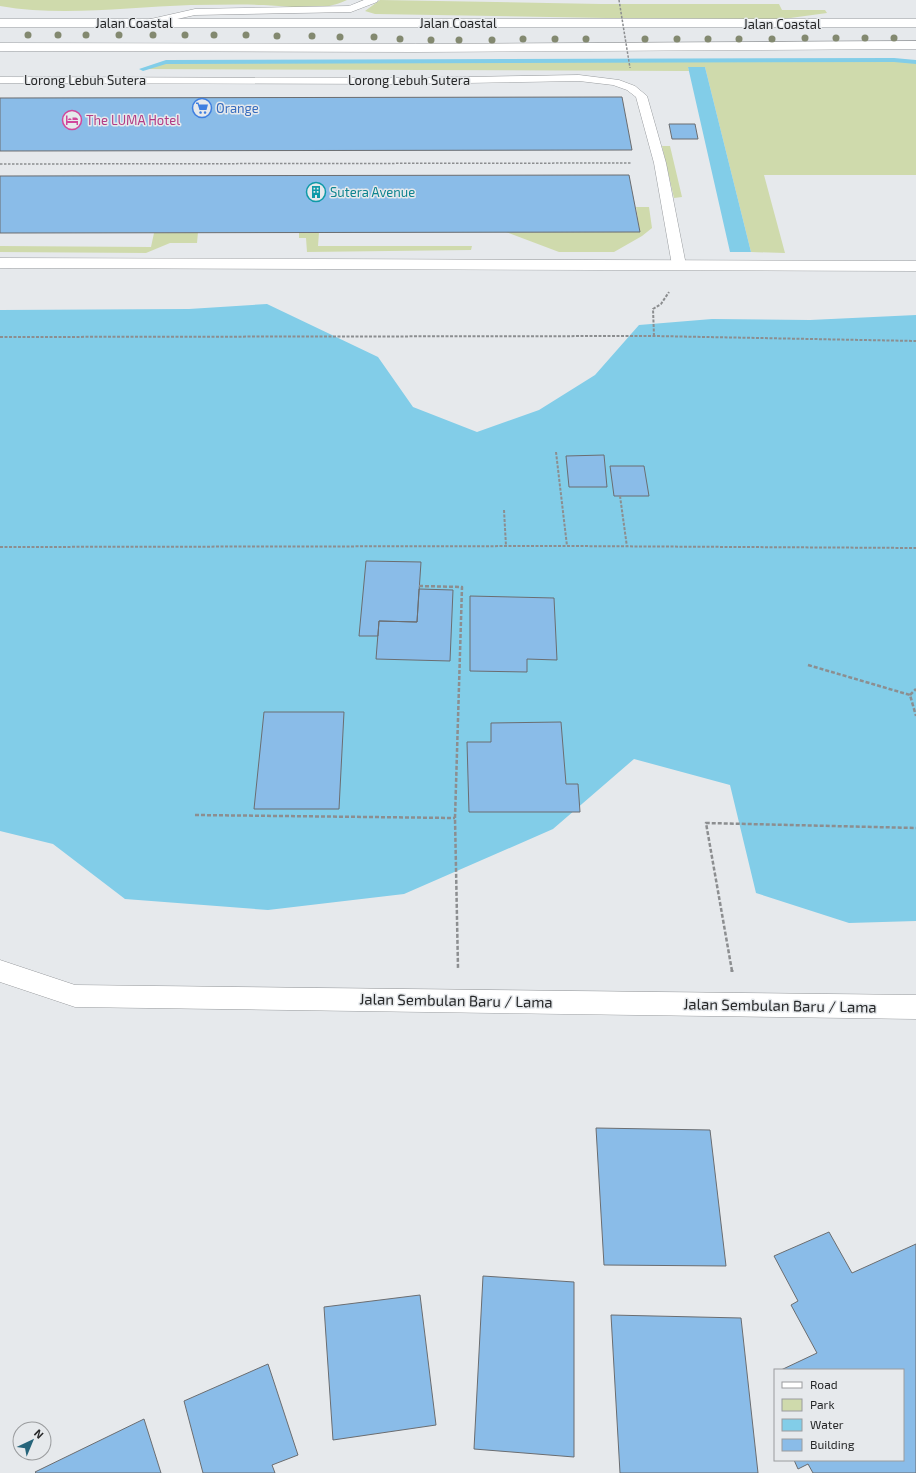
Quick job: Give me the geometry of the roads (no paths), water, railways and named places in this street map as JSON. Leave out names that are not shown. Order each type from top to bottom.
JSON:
[{"type":"main road","name":"Jalan Coastal","points":[[0,23],[916,24]]},
{"type":"main road","points":[[0,42],[30,46]]},
{"type":"main road","name":"Jalan Coastal","points":[[0,47],[415,48],[916,45]]},
{"type":"main road","points":[[0,263],[680,264],[916,266]]},
{"type":"main road","name":"Jalan Sembulan Baru / Lama","points":[[0,971],[75,996],[916,1008]]},
{"type":"lane","points":[[146,23],[195,12],[351,9],[373,0]]},
{"type":"lane","name":"Lorong Lebuh Sutera","points":[[0,80],[407,81],[586,79],[615,82],[631,88],[641,96],[660,163],[672,234],[680,264]]},
{"type":"water","points":[[688,67],[705,67],[751,252],[730,252]]},
{"type":"water","points":[[267,304],[378,357],[413,407],[477,432],[539,410],[595,375],[639,325],[712,319],[810,320],[916,315],[916,921],[849,923],[756,893],[730,785],[634,759],[553,829],[404,894],[268,910],[125,899],[53,844],[0,831],[0,310],[189,309]]},
{"type":"waterway","points":[[143,69],[166,62],[894,60],[916,62]]},
{"type":"place","name":"Orange","points":[[202,108]]},
{"type":"place","name":"The LUMA Hotel","points":[[72,120]]},
{"type":"place","name":"Sutera Avenue","points":[[316,192]]}]
